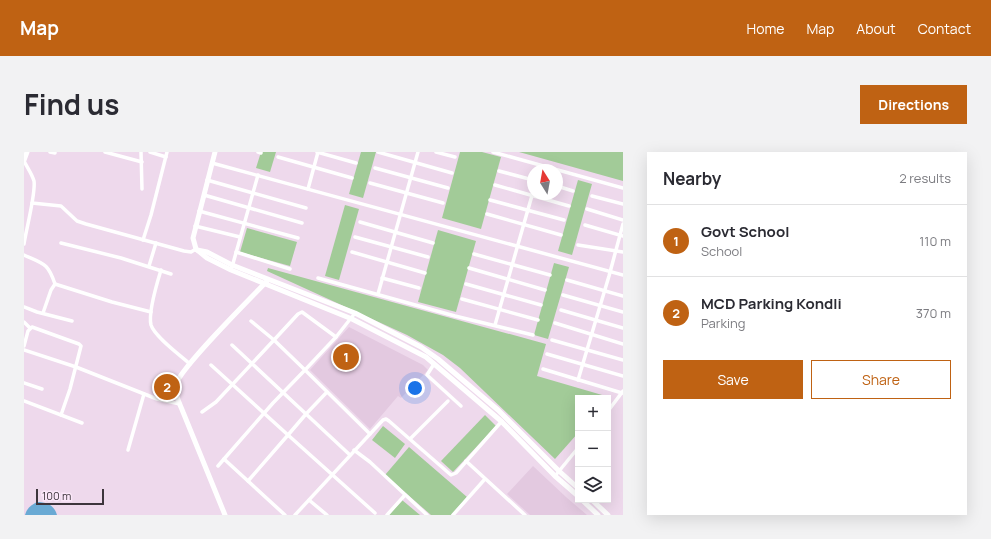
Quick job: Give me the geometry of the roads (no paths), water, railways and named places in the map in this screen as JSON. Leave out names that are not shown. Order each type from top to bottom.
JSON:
[{"type":"street","points":[[24,244],[32,203],[34,182],[24,160],[27,152]]},
{"type":"street","points":[[50,152],[55,153]]},
{"type":"street","points":[[105,152],[142,162]]},
{"type":"street","points":[[141,152],[142,189]]},
{"type":"street","points":[[150,152],[166,157]]},
{"type":"street","points":[[143,240],[167,152]]},
{"type":"street","points":[[196,249],[193,238],[215,152]]},
{"type":"street","points":[[308,189],[318,152],[356,163]]},
{"type":"street","points":[[378,152],[452,173]]},
{"type":"street","points":[[378,294],[418,152]]},
{"type":"street","points":[[436,152],[455,157]]},
{"type":"street","points":[[493,152],[537,164]]},
{"type":"street","points":[[278,157],[352,178]]},
{"type":"street","points":[[212,163],[623,275]]},
{"type":"street","points":[[374,168],[448,188]]},
{"type":"street","points":[[499,171],[527,178]]},
{"type":"street","points":[[563,171],[623,188]]},
{"type":"street","points":[[232,268],[258,175]]},
{"type":"street","points":[[207,180],[306,208]]},
{"type":"street","points":[[370,182],[443,203]]},
{"type":"street","points":[[495,185],[527,193]]},
{"type":"street","points":[[563,188],[573,191]]},
{"type":"street","points":[[204,195],[302,223]]},
{"type":"street","points":[[592,196],[623,204]]},
{"type":"street","points":[[490,200],[564,220]]},
{"type":"street","points":[[495,325],[531,200]]},
{"type":"street","points":[[551,200],[569,206]]},
{"type":"street","points":[[32,203],[61,206],[81,223],[190,252],[196,249],[206,252],[232,268],[265,284],[352,318],[426,357],[501,421],[557,473],[575,486]]},
{"type":"street","points":[[587,209],[623,220]]},
{"type":"street","points":[[199,211],[298,238]]},
{"type":"street","points":[[487,214],[561,235]]},
{"type":"street","points":[[360,222],[433,243]]},
{"type":"street","points":[[578,380],[611,271],[623,224]]},
{"type":"street","points":[[585,225],[621,236]]},
{"type":"street","points":[[196,226],[240,237]]},
{"type":"street","points":[[355,237],[428,258]]},
{"type":"street","points":[[61,243],[149,266],[171,274]]},
{"type":"street","points":[[149,266],[156,243]]},
{"type":"street","points":[[578,245],[623,252]]},
{"type":"street","points":[[236,252],[290,269]]},
{"type":"street","points":[[352,252],[424,273]]},
{"type":"street","points":[[474,254],[550,274]]},
{"type":"street","points":[[24,255],[48,267],[55,284]]},
{"type":"street","points":[[232,268],[269,279],[355,313],[431,354],[506,418],[575,493]]},
{"type":"street","points":[[469,268],[545,290]]},
{"type":"street","points":[[161,270],[151,312],[151,322],[156,334],[190,364]]},
{"type":"street","points":[[318,278],[455,316],[533,335]]},
{"type":"street","points":[[382,278],[419,288]]},
{"type":"street","points":[[225,515],[180,404],[175,387],[177,379],[190,364],[269,279]]},
{"type":"street","points":[[567,280],[623,296]]},
{"type":"street","points":[[55,284],[112,302],[151,312]]},
{"type":"street","points":[[43,313],[51,290],[55,284]]},
{"type":"street","points":[[466,284],[541,305]]},
{"type":"street","points":[[563,295],[623,312]]},
{"type":"street","points":[[462,299],[538,320]]},
{"type":"street","points":[[24,307],[72,321]]},
{"type":"street","points":[[561,310],[623,328]]},
{"type":"street","points":[[202,412],[216,402],[234,384],[298,314],[302,312],[336,337]]},
{"type":"street","points":[[218,466],[264,413],[336,337],[355,313]]},
{"type":"street","points":[[251,321],[274,340],[370,434]]},
{"type":"street","points":[[24,322],[30,328],[35,328],[79,344],[81,349],[61,416]]},
{"type":"street","points":[[555,324],[623,344]]},
{"type":"street","points":[[24,346],[30,328]]},
{"type":"street","points":[[552,340],[623,360]]},
{"type":"street","points":[[232,345],[350,454]]},
{"type":"street","points":[[24,350],[76,367],[157,399],[180,404]]},
{"type":"street","points":[[547,354],[623,376]]},
{"type":"street","points":[[434,364],[427,375],[461,406]]},
{"type":"street","points":[[211,365],[234,384],[375,513]]},
{"type":"street","points":[[543,369],[623,392],[611,407]]},
{"type":"street","points":[[24,384],[42,388]]},
{"type":"street","points":[[248,481],[306,414],[328,392]]},
{"type":"street","points":[[128,450],[144,394]]},
{"type":"street","points":[[24,401],[82,424]]},
{"type":"street","points":[[410,440],[448,401]]},
{"type":"street","points":[[295,515],[383,420],[386,419],[389,421],[449,474],[454,475],[501,421],[506,418]]},
{"type":"street","points":[[354,450],[370,462],[427,515]]},
{"type":"street","points":[[557,473],[575,452]]},
{"type":"street","points":[[224,459],[285,515]]},
{"type":"street","points":[[466,461],[525,515]]},
{"type":"street","points":[[453,515],[485,479]]},
{"type":"street","points":[[387,515],[405,495]]},
{"type":"street","points":[[309,500],[327,515]]},
{"type":"street","points":[[585,503],[598,515]]},
{"type":"street","points":[[595,503],[608,515]]},
{"type":"water","points":[[37,502],[52,506],[57,515],[25,515],[27,510]]},
{"type":"place","name":"Govt School","points":[[346,357]]},
{"type":"place","name":"MCD Parking Kondli","points":[[167,387]]}]
